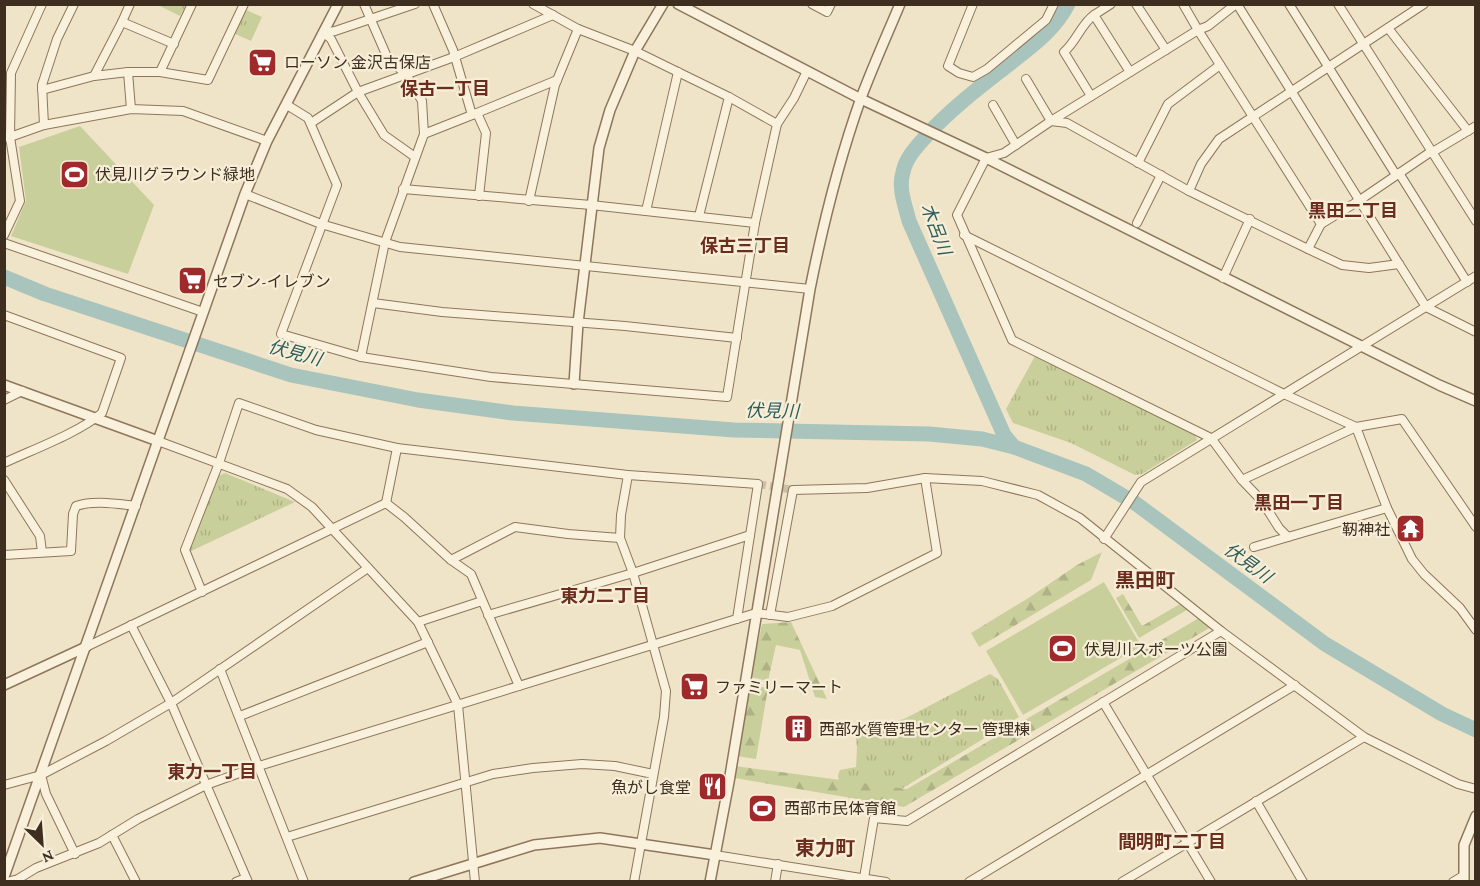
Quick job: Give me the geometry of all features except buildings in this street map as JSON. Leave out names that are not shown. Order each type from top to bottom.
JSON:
[{"type":"street","points":[[4,235],[20,201],[7,137],[11,73],[42,4]]},
{"type":"street","points":[[44,125],[42,85],[57,39],[74,4]]},
{"type":"street","points":[[94,76],[130,4]]},
{"type":"street","points":[[160,72],[192,4]]},
{"type":"street","points":[[42,90],[94,76],[128,72],[160,72],[208,80],[244,4]]},
{"type":"street","points":[[4,877],[244,194],[267,141],[338,4]]},
{"type":"street","points":[[361,357],[384,242],[424,134],[422,101],[406,74],[388,59],[364,4]]},
{"type":"street","points":[[324,33],[415,4]]},
{"type":"street","points":[[433,4],[475,114],[486,133],[479,196]]},
{"type":"street","points":[[533,4],[578,29],[635,51],[729,97],[777,124]]},
{"type":"street","points":[[574,384],[584,266],[599,148],[610,110],[635,51],[663,4]]},
{"type":"street","points":[[678,4],[861,99],[986,158],[1438,385],[1476,401]]},
{"type":"street","points":[[812,4],[827,12],[831,4]]},
{"type":"street","points":[[710,882],[810,289],[835,180],[861,99],[900,4]]},
{"type":"street","points":[[973,4],[948,66],[972,78],[987,69],[1046,20],[1054,4]]},
{"type":"street","points":[[1091,96],[1064,52],[1074,44],[1087,20],[1111,4]]},
{"type":"street","points":[[1136,4],[1166,50]]},
{"type":"street","points":[[1183,4],[1321,224]]},
{"type":"street","points":[[1288,537],[1211,438],[1012,340],[957,215],[986,158],[1004,153],[1091,96],[1208,26],[1237,4],[1426,307],[1476,332]]},
{"type":"street","points":[[1289,4],[1467,282]]},
{"type":"street","points":[[1338,4],[1476,221]]},
{"type":"street","points":[[1189,191],[1201,164],[1219,139],[1424,4]]},
{"type":"street","points":[[310,123],[358,92],[454,57],[553,15]]},
{"type":"street","points":[[1094,15],[1130,72]]},
{"type":"street","points":[[122,22],[174,44]]},
{"type":"street","points":[[1388,28],[1468,131]]},
{"type":"street","points":[[529,201],[557,80],[578,29]]},
{"type":"street","points":[[324,33],[332,39],[358,92],[384,135],[415,157]]},
{"type":"street","points":[[1138,163],[1168,104],[1220,65]]},
{"type":"street","points":[[287,105],[308,118],[337,185],[281,334],[361,357],[491,377],[727,397],[755,223],[777,124],[794,98],[807,70]]},
{"type":"street","points":[[128,72],[130,109]]},
{"type":"street","points":[[646,211],[678,72]]},
{"type":"street","points":[[1026,79],[1051,121]]},
{"type":"street","points":[[424,134],[557,80]]},
{"type":"street","points":[[699,216],[729,97]]},
{"type":"street","points":[[993,105],[1016,145]]},
{"type":"street","points":[[7,137],[44,125],[130,109],[183,111],[267,141]]},
{"type":"street","points":[[1051,121],[1067,123],[1189,191],[1342,265],[1369,268],[1399,264]]},
{"type":"street","points":[[1308,249],[1321,224],[1429,153],[1476,126]]},
{"type":"street","points":[[1137,223],[1161,175]]},
{"type":"street","points":[[403,189],[591,205],[755,223]]},
{"type":"street","points":[[244,194],[321,224],[400,247],[810,289]]},
{"type":"street","points":[[1223,278],[1250,219]]},
{"type":"street","points":[[964,235],[1284,394],[1356,427],[1387,508],[1412,559],[1424,574],[1460,608],[1476,630]]},
{"type":"street","points":[[4,243],[202,315]]},
{"type":"street","points":[[1104,538],[1141,482],[1476,276]]},
{"type":"street","points":[[373,303],[442,312],[737,338]]},
{"type":"street","points":[[4,315],[121,358],[102,413],[95,419],[4,463]]},
{"type":"street","points":[[4,385],[287,489],[312,507],[418,622],[458,705],[475,882]]},
{"type":"street","points":[[4,400],[22,391]]},
{"type":"street","points":[[202,592],[185,550],[219,463],[239,403],[316,430],[397,447],[628,475],[758,484],[736,619]]},
{"type":"street","points":[[1242,480],[1356,427],[1402,419],[1476,527]]},
{"type":"street","points":[[386,503],[397,447]]},
{"type":"street","points":[[628,475],[621,515],[620,538],[633,573],[666,691],[664,717],[634,882]]},
{"type":"street","points":[[8,882],[18,880],[36,868],[75,854],[206,784],[259,766],[756,613],[788,617],[832,606],[937,554],[926,478]]},
{"type":"street","points":[[770,615],[793,490],[867,488],[926,478],[982,481],[1038,495],[1080,518],[1221,631],[1364,736],[1458,784],[1476,789]]},
{"type":"street","points":[[4,480],[40,536],[42,552]]},
{"type":"street","points":[[5,683],[131,626],[386,503]]},
{"type":"street","points":[[386,503],[451,560],[471,574],[519,686]]},
{"type":"street","points":[[4,555],[71,551],[73,514],[76,506],[81,504],[136,506]]},
{"type":"street","points":[[1254,547],[1387,508]]},
{"type":"street","points":[[451,560],[515,526],[568,534],[620,538]]},
{"type":"street","points":[[488,615],[750,536]]},
{"type":"street","points":[[4,785],[41,775],[171,703],[368,568]]},
{"type":"street","points":[[418,622],[482,601]]},
{"type":"street","points":[[131,626],[171,703],[247,880],[236,882]]},
{"type":"street","points":[[864,878],[874,818],[907,821],[1221,631]]},
{"type":"street","points":[[240,716],[428,642]]},
{"type":"street","points":[[220,669],[304,882]]},
{"type":"street","points":[[969,882],[1295,685]]},
{"type":"street","points":[[1103,702],[1210,882]]},
{"type":"street","points":[[1122,882],[1364,736]]},
{"type":"street","points":[[287,837],[493,774],[582,764],[615,766],[653,774]]},
{"type":"street","points":[[41,775],[46,794],[75,854]]},
{"type":"street","points":[[1256,801],[1303,882]]},
{"type":"street","points":[[1453,882],[1463,879],[1464,845],[1476,816]]},
{"type":"street","points":[[112,835],[136,882]]},
{"type":"street","points":[[414,882],[534,845],[600,838],[886,882]]},
{"type":"street","points":[[775,882],[777,864]]},
{"type":"green space","points":[[158,5],[186,5],[180,16]]},
{"type":"green space","points":[[244,9],[262,17],[251,41],[233,33]]},
{"type":"green space","name":"伏見川グラウンド緑地","points":[[80,126],[154,205],[128,274],[11,236],[26,201],[19,147]]},
{"type":"green space","points":[[1035,356],[1195,434],[1197,440],[1142,474],[1135,475],[1071,443],[1013,423],[1006,409]]},
{"type":"green space","points":[[225,473],[295,502],[189,552],[218,476]]},
{"type":"green space","points":[[1102,552],[1091,580],[979,647],[971,633],[1077,565]]},
{"type":"green space","name":"伏見川スポーツ公園","points":[[1104,582],[1141,646],[1023,715],[986,651]]},
{"type":"green space","points":[[1123,594],[1142,626],[1180,604],[1187,610],[1139,638],[1116,598]]},
{"type":"green space","points":[[1199,618],[1211,627],[904,807],[735,778],[735,766],[907,789]]},
{"type":"green space","points":[[791,622],[827,699],[815,697],[800,650],[776,645],[768,681],[751,677],[762,624]]},
{"type":"green space","points":[[990,674],[998,679],[1019,717],[898,791],[839,785],[840,770],[856,767],[855,732],[904,719]]},
{"type":"green space","points":[[748,685],[768,688],[756,759],[737,756]]},
{"type":"waterway","name":"木呂川","points":[[1014,447],[1004,435],[909,221],[901,184],[910,156],[928,134],[966,98],[1041,38],[1068,4]]},
{"type":"waterway","name":"伏見川","points":[[4,277],[45,294],[291,375],[418,400],[513,413],[734,430],[929,434],[982,439],[1014,447],[1086,474],[1135,503],[1325,644],[1442,714],[1476,730]]},
{"type":"tunnel","points":[[758,484],[793,490]]},
{"type":"place","name":"ローソン 金沢古保店","points":[[263,62]]},
{"type":"place","name":"伏見川グラウンド緑地","points":[[74,174]]},
{"type":"place","name":"セブン-イレブン","points":[[192,281]]},
{"type":"place","name":"靭神社","points":[[1411,529]]},
{"type":"place","name":"伏見川スポーツ公園","points":[[1063,649]]},
{"type":"place","name":"ファミリーマート","points":[[694,687]]},
{"type":"place","name":"西部水質管理センター 管理棟","points":[[798,729]]},
{"type":"place","name":"魚がし食堂","points":[[712,787]]},
{"type":"place","name":"西部市民体育館","points":[[763,808]]},
{"type":"district","name":"保古一丁目","points":[[445,89]]},
{"type":"district","name":"黒田二丁目","points":[[1353,211]]},
{"type":"district","name":"保古三丁目","points":[[745,246]]},
{"type":"district","name":"黒田一丁目","points":[[1299,503]]},
{"type":"district","name":"黒田町","points":[[1145,580]]},
{"type":"district","name":"東力二丁目","points":[[605,596]]},
{"type":"district","name":"東力一丁目","points":[[212,772]]},
{"type":"district","name":"間明町二丁目","points":[[1172,842]]},
{"type":"district","name":"東力町","points":[[825,848]]}]
